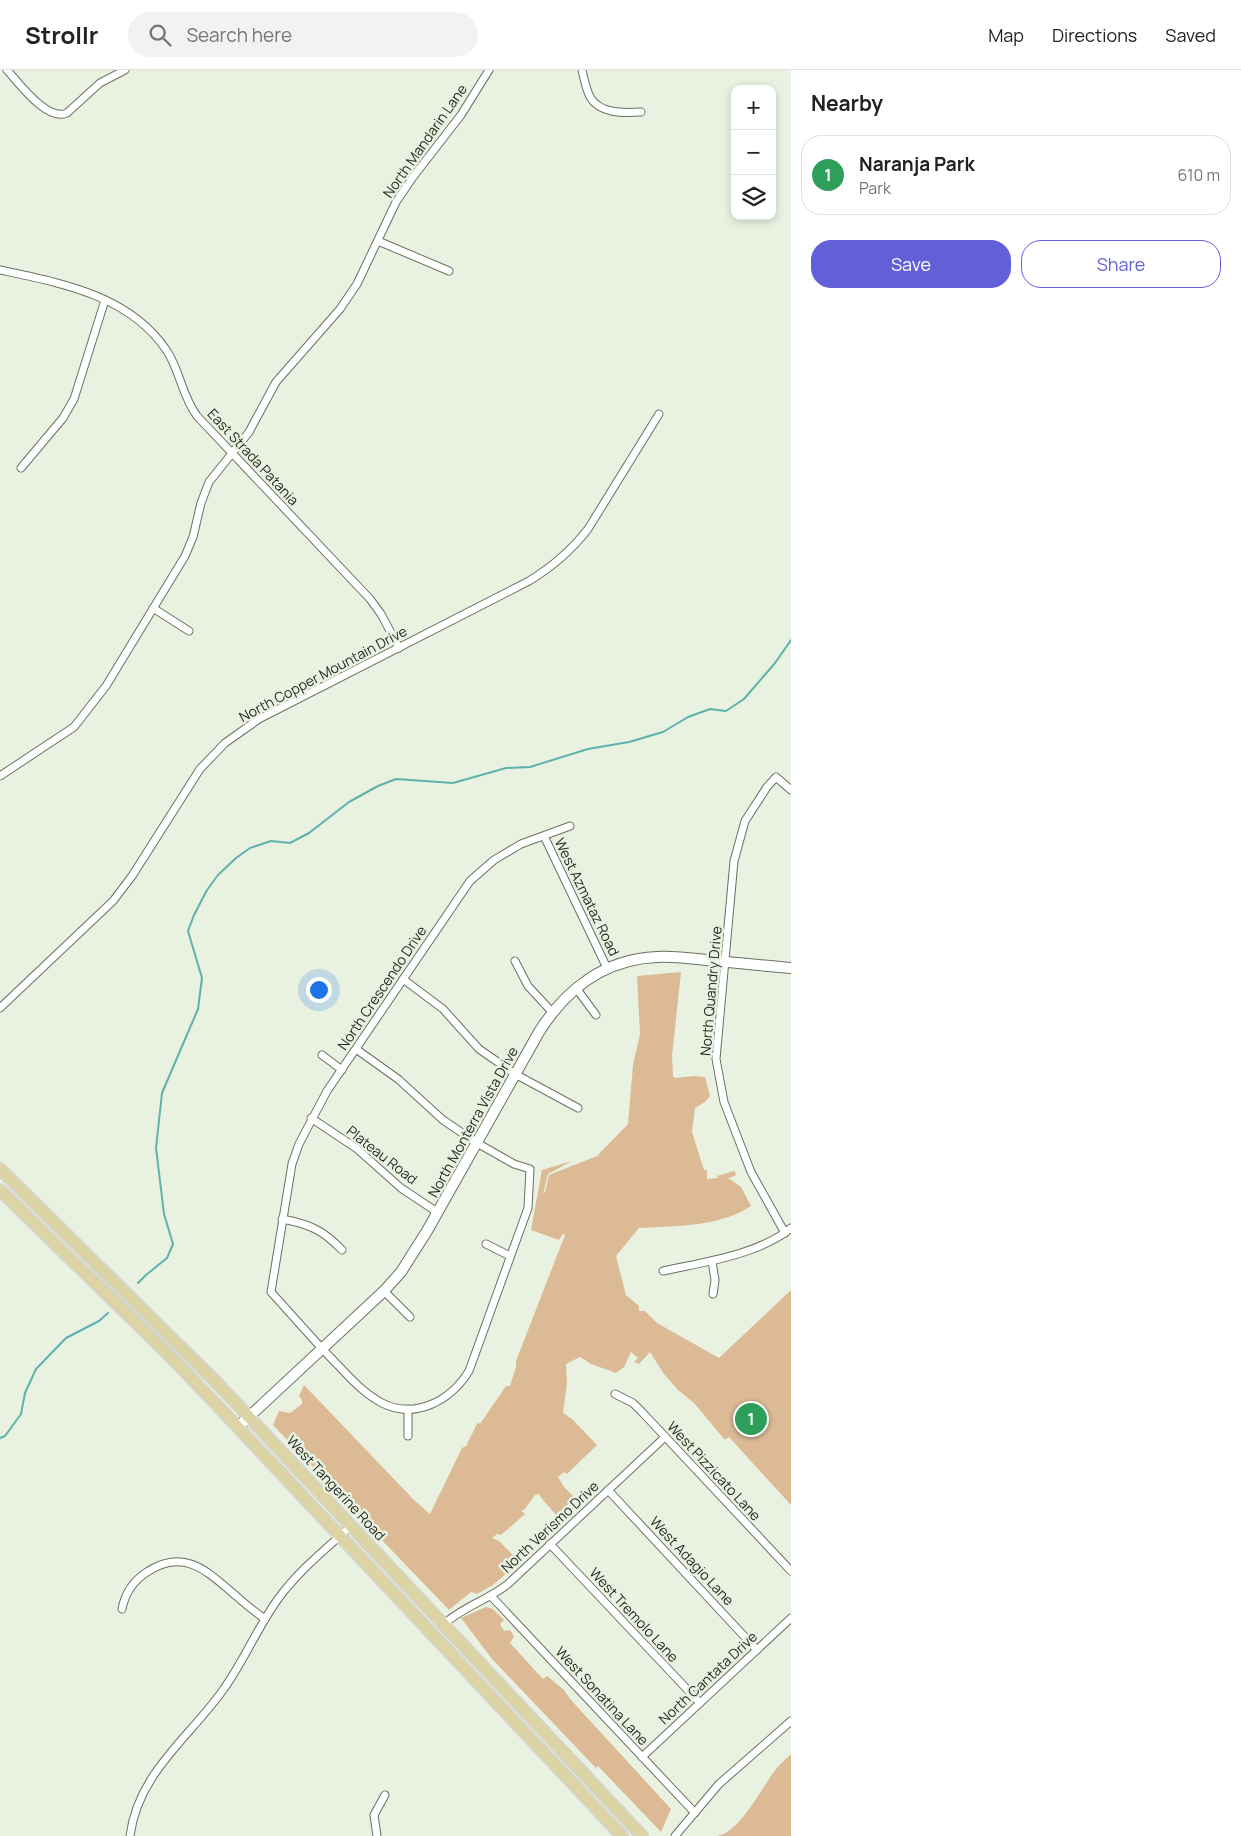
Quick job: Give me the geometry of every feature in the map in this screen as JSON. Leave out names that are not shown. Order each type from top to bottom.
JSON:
[{"type":"main road","name":"West Tangerine Road","points":[[0,1169],[163,1328],[249,1417],[642,1836]]},
{"type":"main road","points":[[0,1190],[165,1351],[622,1836]]},
{"type":"street","points":[[7,70],[46,111],[62,116],[100,83],[125,70]]},
{"type":"street","name":"North Mandarin Lane","points":[[0,776],[74,727],[106,686],[189,548],[206,487],[255,422],[269,392],[276,382],[340,309],[357,284],[396,202],[461,115],[489,70]]},
{"type":"street","points":[[582,70],[590,97],[600,108],[624,113],[641,112]]},
{"type":"street","points":[[378,241],[448,271]]},
{"type":"street","name":"East Strada Patania","points":[[0,270],[62,284],[105,300],[131,314],[158,339],[168,352],[185,396],[193,410],[370,600],[381,614],[399,648]]},
{"type":"street","points":[[20,468],[63,418],[74,399],[105,300]]},
{"type":"street","name":"North Copper Mountain Drive","points":[[0,1008],[113,901],[132,876],[191,781],[225,743],[259,719],[529,581],[560,559],[588,529],[659,414]]},
{"type":"street","points":[[153,608],[189,631]]},
{"type":"street","name":"North Quandry Drive","points":[[788,1231],[751,1172],[724,1102],[716,1059],[734,861],[745,821],[767,787],[776,777],[791,790]]},
{"type":"street","name":"North Crescendo Drive","points":[[323,1349],[271,1292],[292,1164],[298,1144],[311,1118],[342,1070],[470,881],[494,860],[514,848],[570,826]]},
{"type":"street","name":"West Azmataz Road","points":[[544,836],[607,968]]},
{"type":"street","name":"North Monterra Vista Drive","points":[[238,1427],[384,1291],[401,1272],[414,1253],[552,1012],[576,988],[607,968],[638,959],[656,957],[677,957],[791,968]]},
{"type":"street","points":[[515,961],[528,986],[552,1012]]},
{"type":"street","points":[[403,979],[444,1009],[479,1050],[515,1074],[578,1108]]},
{"type":"street","points":[[576,988],[596,1016]]},
{"type":"street","points":[[323,1349],[366,1393],[394,1408],[408,1409],[439,1402],[454,1392],[469,1370],[528,1208],[530,1170],[514,1164],[477,1143],[443,1120],[398,1078],[356,1049]]},
{"type":"street","points":[[322,1055],[342,1070]]},
{"type":"street","name":"Plateau Road","points":[[311,1118],[356,1148],[401,1188],[437,1212]]},
{"type":"street","points":[[282,1219],[306,1224],[320,1230],[342,1250]]},
{"type":"street","points":[[663,1271],[712,1261],[762,1246],[788,1231]]},
{"type":"street","points":[[486,1244],[510,1256]]},
{"type":"street","points":[[712,1261],[715,1280],[713,1294]]},
{"type":"street","points":[[384,1291],[410,1318]]},
{"type":"street","name":"West Pizzicato Lane","points":[[615,1394],[633,1403],[791,1571]]},
{"type":"street","points":[[408,1409],[408,1436]]},
{"type":"street","name":"North Verismo Drive","points":[[443,1625],[458,1612],[491,1596],[508,1584],[665,1437]]},
{"type":"street","name":"West Adagio Lane","points":[[608,1490],[757,1650]]},
{"type":"street","points":[[130,1836],[134,1815],[141,1798],[161,1764],[224,1690],[265,1619],[288,1586],[351,1526]]},
{"type":"street","name":"West Tremolo Lane","points":[[550,1544],[700,1703]]},
{"type":"street","points":[[122,1609],[124,1597],[128,1590],[142,1575],[161,1565],[183,1562],[207,1571],[243,1603],[265,1619]]},
{"type":"street","name":"West Sonatina Lane","points":[[491,1596],[695,1813]]},
{"type":"street","name":"North Cantata Drive","points":[[642,1757],[791,1618]]},
{"type":"street","points":[[675,1836],[719,1784],[791,1721]]},
{"type":"street","points":[[377,1836],[374,1815],[386,1795]]},
{"type":"shaded area","points":[[681,972],[672,1056],[673,1076],[675,1078],[705,1077],[710,1096],[705,1102],[695,1108],[692,1132],[704,1170],[707,1170],[707,1179],[718,1178],[717,1176],[734,1171],[736,1173],[735,1176],[728,1178],[741,1187],[751,1206],[739,1213],[711,1222],[682,1226],[639,1228],[616,1256],[626,1295],[639,1306],[639,1311],[645,1311],[657,1323],[719,1358],[791,1290],[791,1505],[729,1437],[725,1440],[694,1403],[678,1390],[664,1374],[650,1352],[639,1364],[634,1362],[638,1358],[631,1352],[624,1367],[616,1373],[591,1364],[580,1357],[566,1364],[567,1384],[563,1413],[572,1419],[597,1445],[567,1474],[564,1472],[558,1477],[564,1487],[575,1498],[566,1506],[562,1517],[559,1518],[539,1494],[535,1495],[524,1510],[521,1510],[525,1514],[501,1535],[497,1534],[492,1538],[499,1541],[520,1562],[493,1585],[477,1594],[471,1592],[449,1610],[377,1535],[364,1516],[343,1499],[273,1425],[279,1411],[290,1413],[302,1404],[299,1396],[304,1385],[414,1500],[430,1514],[462,1448],[466,1446],[478,1422],[480,1424],[506,1386],[510,1386],[516,1361],[565,1235],[563,1234],[559,1240],[531,1230],[542,1170],[572,1161],[548,1174],[543,1194],[549,1175],[597,1156],[628,1124],[633,1065],[640,1034],[637,976]]},
{"type":"shaded area","points":[[486,1607],[493,1609],[504,1620],[500,1624],[504,1631],[510,1630],[514,1637],[510,1643],[543,1679],[547,1676],[564,1690],[671,1809],[661,1832],[598,1766],[596,1768],[492,1659],[461,1618]]},
{"type":"shaded area","points":[[791,1754],[791,1836],[717,1836],[726,1833],[743,1817],[777,1768]]},
{"type":"waterway","points":[[138,1283],[167,1258],[173,1244],[164,1214],[156,1148],[162,1093],[198,1009],[202,978],[188,931],[207,890],[218,875],[250,848],[271,841],[290,843],[309,833],[349,802],[378,786],[396,779],[453,783],[506,768],[530,767],[588,749],[629,742],[663,732],[688,717],[710,709],[726,711],[744,699],[775,663],[791,640]]},
{"type":"waterway","points":[[0,1438],[5,1436],[21,1414],[25,1393],[36,1369],[66,1338],[99,1321],[108,1313]]},
{"type":"place","name":"Naranja Park","points":[[751,1419]]}]
